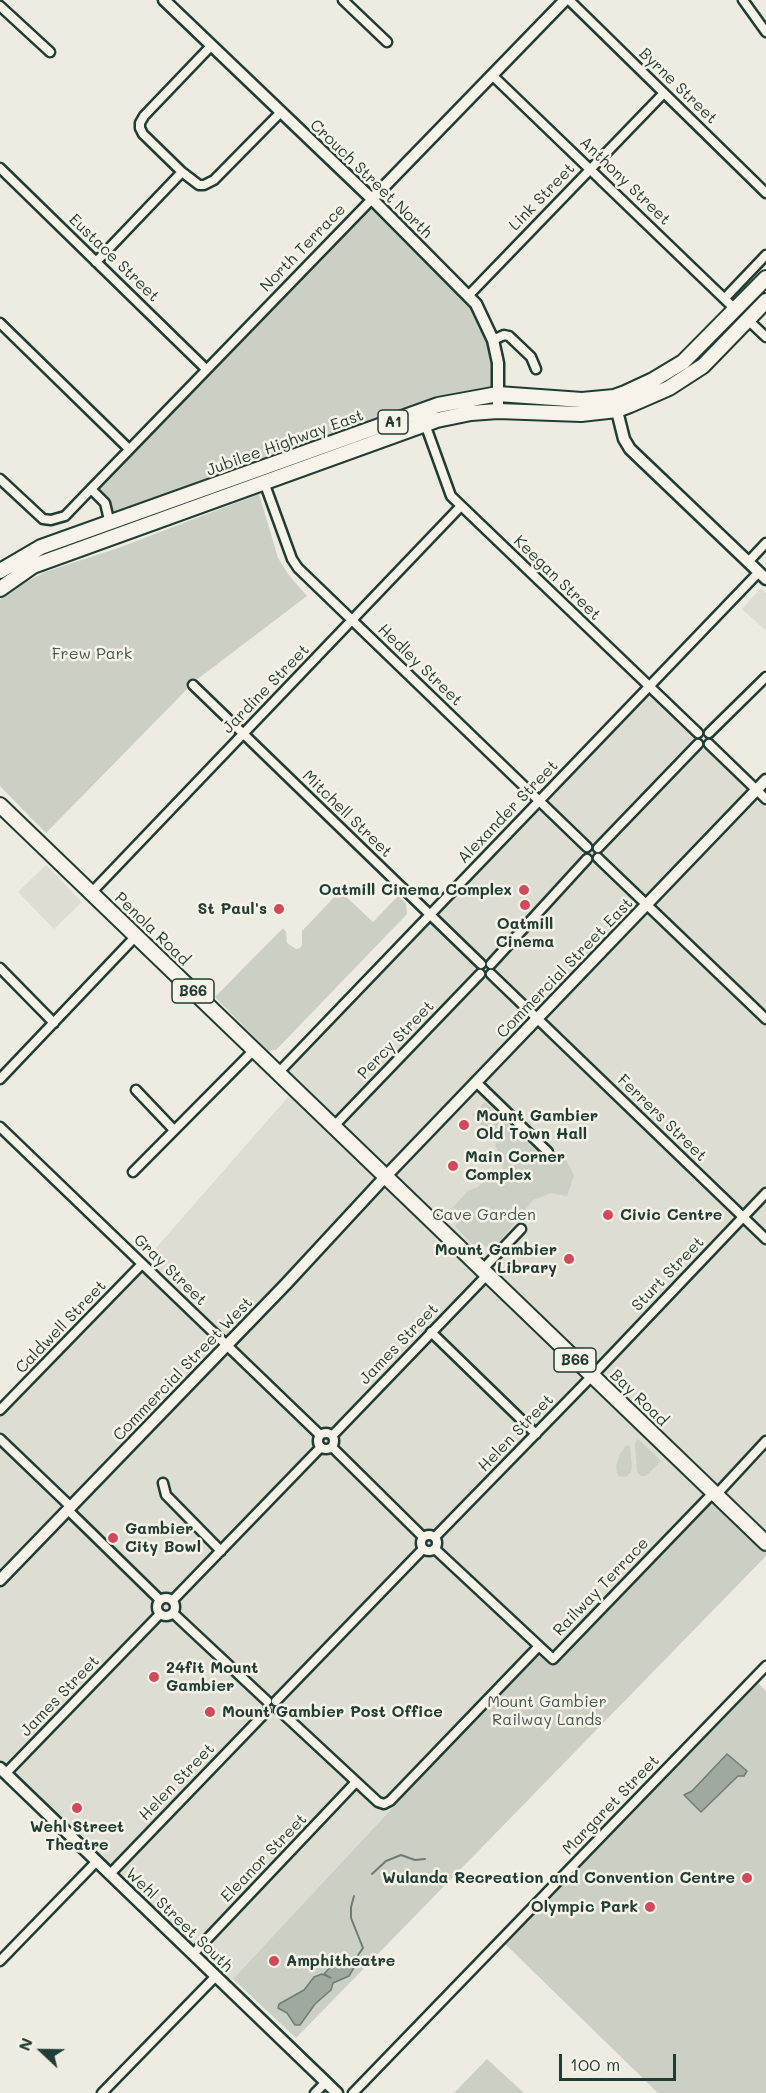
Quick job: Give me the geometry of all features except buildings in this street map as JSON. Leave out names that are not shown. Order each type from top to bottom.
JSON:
[{"type":"main road","name":"Jubilee Highway East","points":[[0,589],[33,566],[178,506],[438,405],[498,394],[615,403],[683,362],[766,278]]},
{"type":"main road","name":"Jubilee Highway East","points":[[0,571],[41,547],[110,524],[264,482],[425,424],[471,413],[498,411],[569,414],[669,388],[703,366],[766,301]]},
{"type":"main road","points":[[41,547],[46,561]]},
{"type":"main road","name":"Penola Road","points":[[0,805],[386,1176]]},
{"type":"main road","name":"Bay Road","points":[[386,1176],[766,1543]]},
{"type":"street","points":[[343,0],[387,42]]},
{"type":"street","name":"North Terrace","points":[[0,478],[43,519],[51,520],[65,516],[567,0]]},
{"type":"street","name":"Byrne Street","points":[[567,0],[766,193]]},
{"type":"street","points":[[743,0],[766,32]]},
{"type":"street","name":"Crouch Street North","points":[[167,1],[280,113],[372,199],[468,296],[484,318],[493,340],[498,363],[498,411]]},
{"type":"street","points":[[0,6],[50,52]]},
{"type":"street","points":[[211,46],[144,116],[140,123],[143,134],[182,172],[199,185],[214,180],[280,113]]},
{"type":"street","name":"Anthony Street","points":[[492,75],[736,310]]},
{"type":"street","name":"Link Street","points":[[468,296],[664,93]]},
{"type":"street","name":"Eustace Street","points":[[0,168],[206,369]]},
{"type":"street","points":[[96,262],[182,172]]},
{"type":"street","points":[[724,298],[766,255]]},
{"type":"street","points":[[748,320],[766,337]]},
{"type":"street","points":[[0,323],[129,449]]},
{"type":"street","points":[[493,340],[504,335],[509,336],[531,357],[536,369]]},
{"type":"street","points":[[615,403],[624,439],[630,449],[763,575]]},
{"type":"street","name":"Keegan Street","points":[[425,424],[451,496],[698,733]]},
{"type":"street","name":"Hedley Street","points":[[264,482],[292,559],[298,568],[587,847]]},
{"type":"street","points":[[91,489],[105,503],[110,524]]},
{"type":"street","name":"Jardine Street","points":[[91,892],[461,506]]},
{"type":"street","points":[[748,562],[766,543]]},
{"type":"street","name":"Alexander Street","points":[[278,1073],[649,688],[763,575]]},
{"type":"street","points":[[708,733],[766,677]]},
{"type":"street","name":"Mitchell Street","points":[[193,685],[429,915],[480,969]]},
{"type":"street","points":[[698,744],[696,740],[698,733],[704,731],[711,737],[709,744]]},
{"type":"street","points":[[698,744],[704,746],[709,744]]},
{"type":"street","points":[[598,848],[698,744]]},
{"type":"street","points":[[709,744],[766,799]]},
{"type":"street","name":"Commercial Street East","points":[[386,1176],[766,780]]},
{"type":"street","points":[[594,845],[600,854],[592,861],[587,859],[585,854],[587,847],[594,845]]},
{"type":"street","points":[[598,858],[766,1019]]},
{"type":"street","points":[[491,964],[587,859]]},
{"type":"street","points":[[0,1079],[136,936]]},
{"type":"street","points":[[491,964],[487,962],[480,969],[487,976],[491,974]]},
{"type":"street","points":[[491,964],[493,968],[491,974]]},
{"type":"street","points":[[0,968],[54,1023]]},
{"type":"street","name":"Percy Street","points":[[334,1126],[480,969]]},
{"type":"street","points":[[491,974],[538,1018]]},
{"type":"street","name":"Ferrers Street","points":[[538,1018],[766,1239]]},
{"type":"street","points":[[133,1172],[254,1050]]},
{"type":"street","points":[[476,1082],[548,1152]]},
{"type":"street","points":[[136,1090],[174,1130]]},
{"type":"street","name":"Gray Street","points":[[0,1127],[320,1435]]},
{"type":"street","name":"Commercial Street West","points":[[0,1580],[386,1176]]},
{"type":"street","name":"Sturt Street","points":[[592,1376],[766,1193]]},
{"type":"street","name":"James Street","points":[[333,1435],[431,1332],[521,1229]]},
{"type":"street","name":"Caldwell Street","points":[[0,1410],[142,1264]]},
{"type":"street","points":[[431,1332],[536,1434]]},
{"type":"street","name":"Helen Street","points":[[435,1537],[592,1376]]},
{"type":"street","points":[[325,1432],[333,1435],[335,1440],[332,1447],[325,1449],[321,1447],[318,1443],[320,1435],[325,1432]]},
{"type":"street","points":[[0,1438],[160,1600]]},
{"type":"street","points":[[715,1494],[766,1441]]},
{"type":"street","points":[[173,1600],[321,1447]]},
{"type":"street","points":[[332,1447],[423,1537]]},
{"type":"street","points":[[163,1483],[166,1495],[221,1551]]},
{"type":"street","name":"Railway Terrace","points":[[279,1710],[378,1802],[384,1804],[390,1801],[539,1646],[553,1659],[715,1494]]},
{"type":"street","points":[[428,1534],[435,1537],[438,1544],[435,1548],[431,1551],[423,1549],[421,1544],[423,1537],[428,1534]]},
{"type":"street","points":[[435,1548],[539,1646]]},
{"type":"street","points":[[173,1613],[272,1701],[279,1704],[279,1710],[273,1714],[264,1708],[272,1701],[423,1549]]},
{"type":"street","points":[[165,1597],[173,1600],[176,1608],[173,1613],[168,1616],[160,1614],[157,1609],[160,1600],[165,1597]]},
{"type":"street","name":"James Street","points":[[3,1771],[160,1614]]},
{"type":"street","name":"Margaret Street","points":[[353,2093],[766,1666]]},
{"type":"street","name":"Helen Street","points":[[110,1874],[267,1712]]},
{"type":"street","name":"Wehl Street South","points":[[3,1771],[337,2093]]},
{"type":"street","name":"Eleanor Street","points":[[193,1954],[357,1782]]},
{"type":"street","points":[[0,1961],[97,1861]]},
{"type":"street","points":[[102,2093],[216,1976]]},
{"type":"street","points":[[315,2093],[326,2082]]},
{"type":"shaded area","points":[[761,588],[766,593],[766,631],[742,609]]},
{"type":"shaded area","points":[[649,688],[766,799],[766,1543],[553,1663],[538,1650],[233,1979],[216,1976],[0,1768],[0,1410],[142,1264],[295,1089],[278,1073]]},
{"type":"shaded area","points":[[46,865],[82,902],[54,929],[18,892]]},
{"type":"shaded area","points":[[727,1754],[747,1771],[744,1776],[738,1776],[701,1812],[684,1795],[692,1791]]},
{"type":"shaded area","points":[[344,1957],[356,1958],[355,1966],[349,1976],[333,1983],[331,1990],[315,2004],[300,2025],[295,2025],[287,2013],[278,2008],[279,2004],[304,1990],[314,1977],[322,1974],[331,1978],[324,1974]]},
{"type":"green space","points":[[372,207],[476,308],[490,340],[495,365],[495,389],[112,518],[96,490],[207,372]]},
{"type":"green space","name":"Frew Park","points":[[259,494],[278,558],[307,596],[195,681],[46,833],[0,786],[0,599],[11,590],[45,572],[121,547]]},
{"type":"green space","points":[[340,891],[373,922],[398,896],[406,903],[407,914],[276,1050],[268,1051],[215,997],[283,928],[286,932],[287,943],[296,949],[300,948],[302,931]]},
{"type":"green space","name":"Cave Garden","points":[[485,1102],[535,1150],[543,1162],[559,1153],[564,1157],[574,1175],[567,1196],[551,1193],[533,1200],[492,1251],[483,1244],[476,1248],[455,1226],[457,1224],[455,1221],[448,1222],[445,1216],[468,1191],[478,1187],[488,1177],[504,1177],[502,1160],[495,1145],[497,1141],[472,1115]]},
{"type":"green space","points":[[637,1438],[661,1461],[646,1476],[641,1476],[637,1472],[635,1444]]},
{"type":"green space","points":[[627,1445],[630,1446],[631,1472],[626,1477],[619,1476],[616,1466],[620,1454]]},
{"type":"green space","name":"Mount Gambier Railway Lands","points":[[713,1496],[766,1547],[766,1556],[296,2038],[233,1979],[539,1650],[553,1662]]},
{"type":"green space","name":"Olympic Park","points":[[754,1679],[766,1691],[766,2093],[658,2093],[501,1940]]},
{"type":"green space","points":[[487,2059],[524,2093],[454,2093]]},
{"type":"waterway","points":[[372,1874],[386,1861],[401,1855],[415,1860],[425,1859]]},
{"type":"waterway","points":[[354,1896],[351,1918],[363,1948],[356,1958]]},
{"type":"place","name":"Oatmill Cinema Complex","points":[[524,890]]},
{"type":"place","name":"Oatmill Cinema","points":[[525,905]]},
{"type":"place","name":"St Paul's","points":[[279,909]]},
{"type":"place","name":"Mount Gambier Old Town Hall","points":[[464,1125]]},
{"type":"place","name":"Main Corner Complex","points":[[453,1166]]},
{"type":"place","name":"Civic Centre","points":[[608,1215]]},
{"type":"place","name":"Mount Gambier Library","points":[[569,1259]]},
{"type":"place","name":"Gambier City Bowl","points":[[113,1538]]},
{"type":"place","name":"24fit Mount Gambier","points":[[154,1677]]},
{"type":"place","name":"Mount Gambier Post Office","points":[[210,1712]]},
{"type":"place","name":"Wehl Street Theatre","points":[[77,1808]]},
{"type":"place","name":"Wulanda Recreation and Convention Centre","points":[[747,1878]]},
{"type":"place","name":"Olympic Park","points":[[650,1907]]},
{"type":"place","name":"Amphitheatre","points":[[274,1961]]}]
